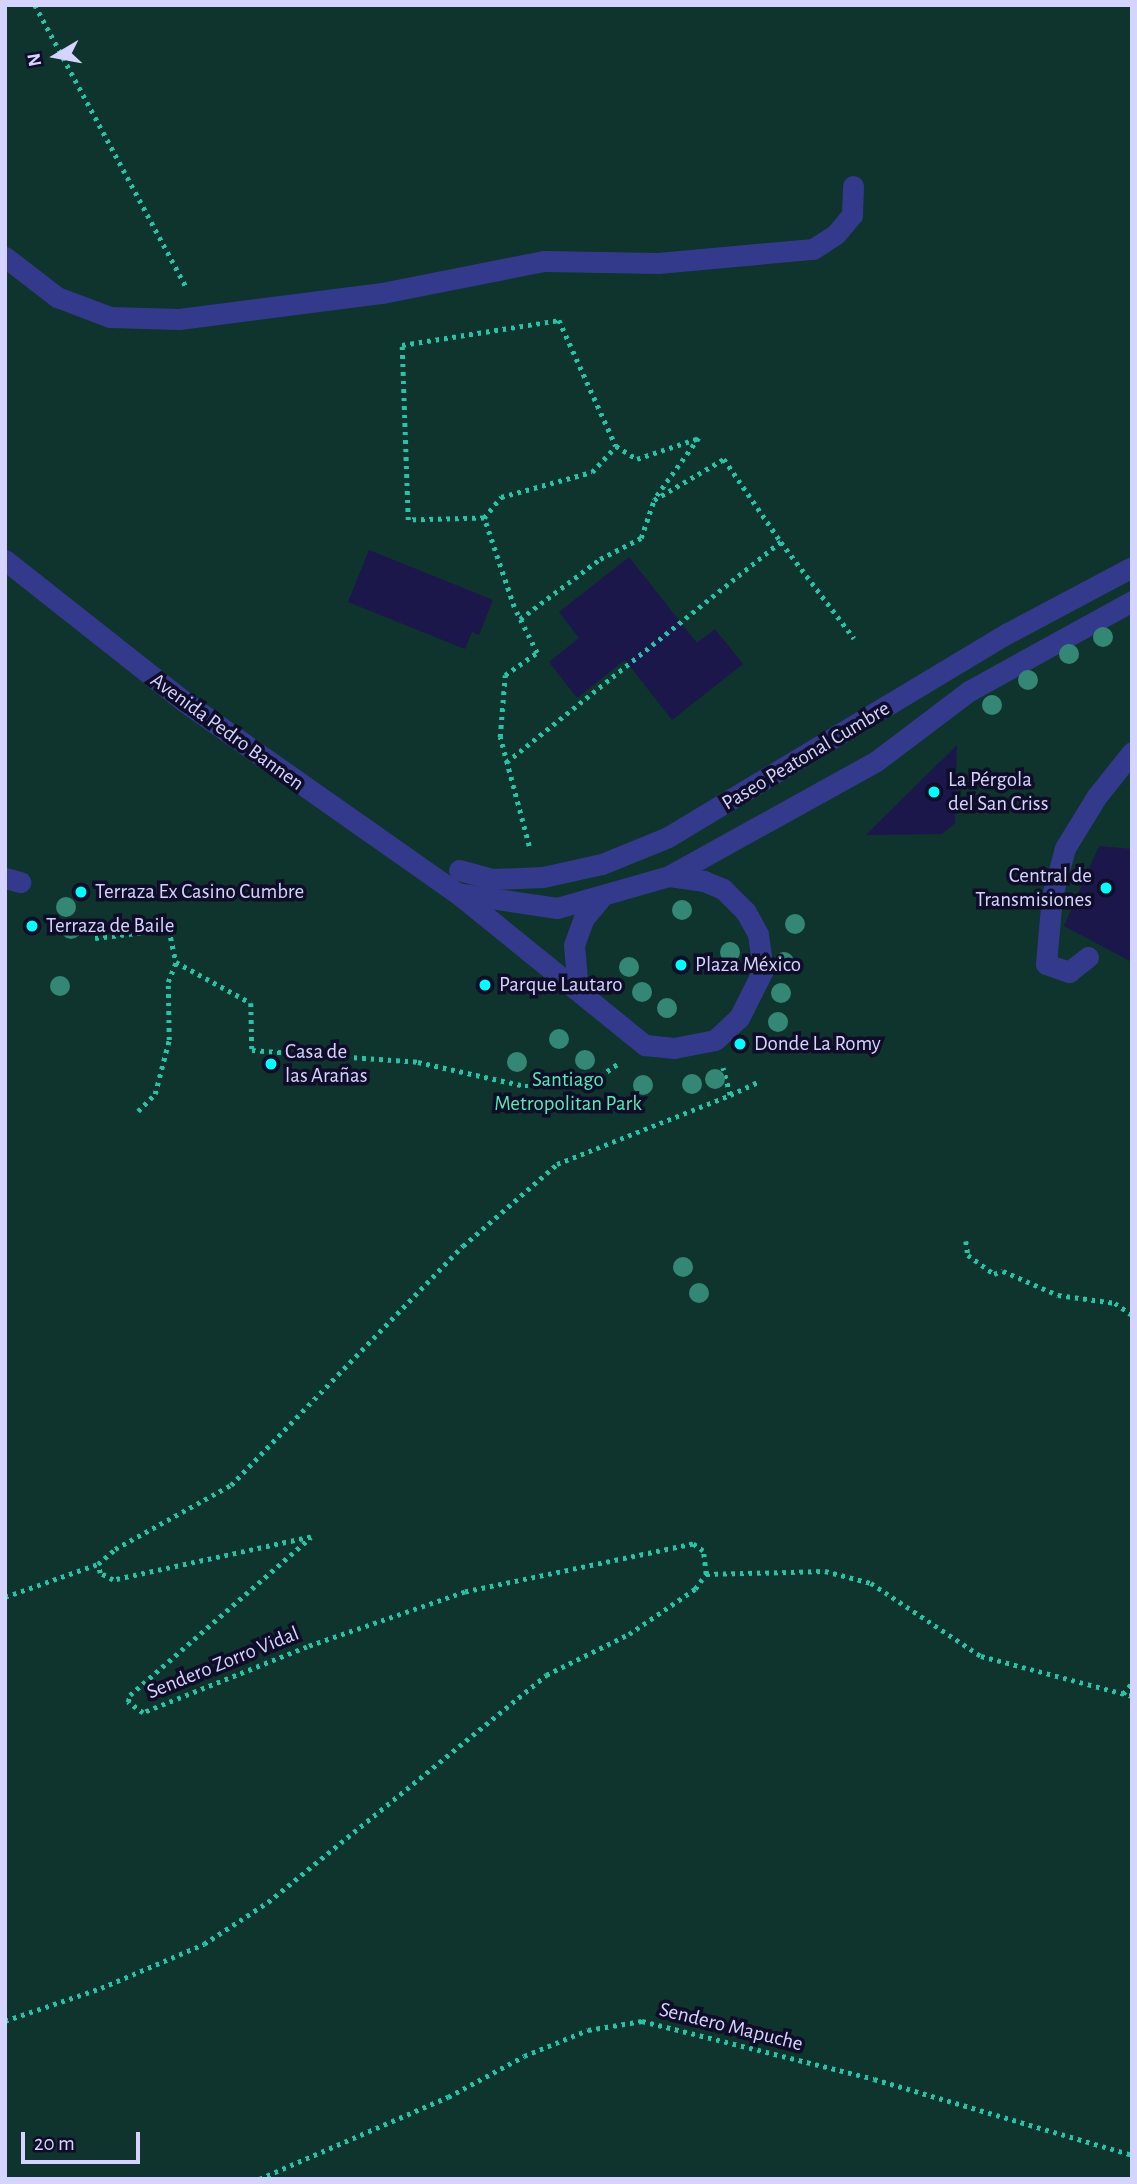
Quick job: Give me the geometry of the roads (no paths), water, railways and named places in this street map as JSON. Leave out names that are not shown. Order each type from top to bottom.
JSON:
[{"type":"street","points":[[5,257],[57,297],[110,317],[153,321],[201,317],[382,293],[544,261],[671,263],[813,249],[836,234],[852,215],[853,186]]},
{"type":"street","name":"Avenida Pedro Bannen","points":[[5,559],[182,700],[457,893],[645,1045],[674,1048],[715,1040],[739,1018],[755,994],[763,970],[758,934],[746,912],[723,889],[669,876]]},
{"type":"street","name":"Paseo Peatonal Cumbre","points":[[459,870],[493,878],[543,877],[602,864],[668,837],[1008,633],[1132,567]]},
{"type":"street","name":"Avenida Pedro Bannen","points":[[457,893],[557,908],[600,899],[669,876],[875,762],[969,691],[1107,611],[1132,601]]},
{"type":"street","points":[[1088,957],[1069,972],[1046,964],[1052,896],[1065,848],[1097,796],[1132,752]]},
{"type":"street","points":[[578,990],[574,945],[584,918],[600,899]]},
{"type":"place","name":"La Pérgola del San Criss","points":[[934,792]]},
{"type":"place","name":"Central de Transmisiones","points":[[1106,888]]},
{"type":"place","name":"Terraza Ex Casino Cumbre","points":[[81,892]]},
{"type":"place","name":"Terraza de Baile","points":[[32,926]]},
{"type":"place","name":"Plaza México","points":[[681,965]]},
{"type":"place","name":"Parque Lautaro","points":[[485,985]]},
{"type":"place","name":"Donde La Romy","points":[[740,1044]]},
{"type":"place","name":"Casa de las Arañas","points":[[271,1064]]},
{"type":"park label","name":"Santiago Metropolitan Park","points":[[568,1092]]}]
